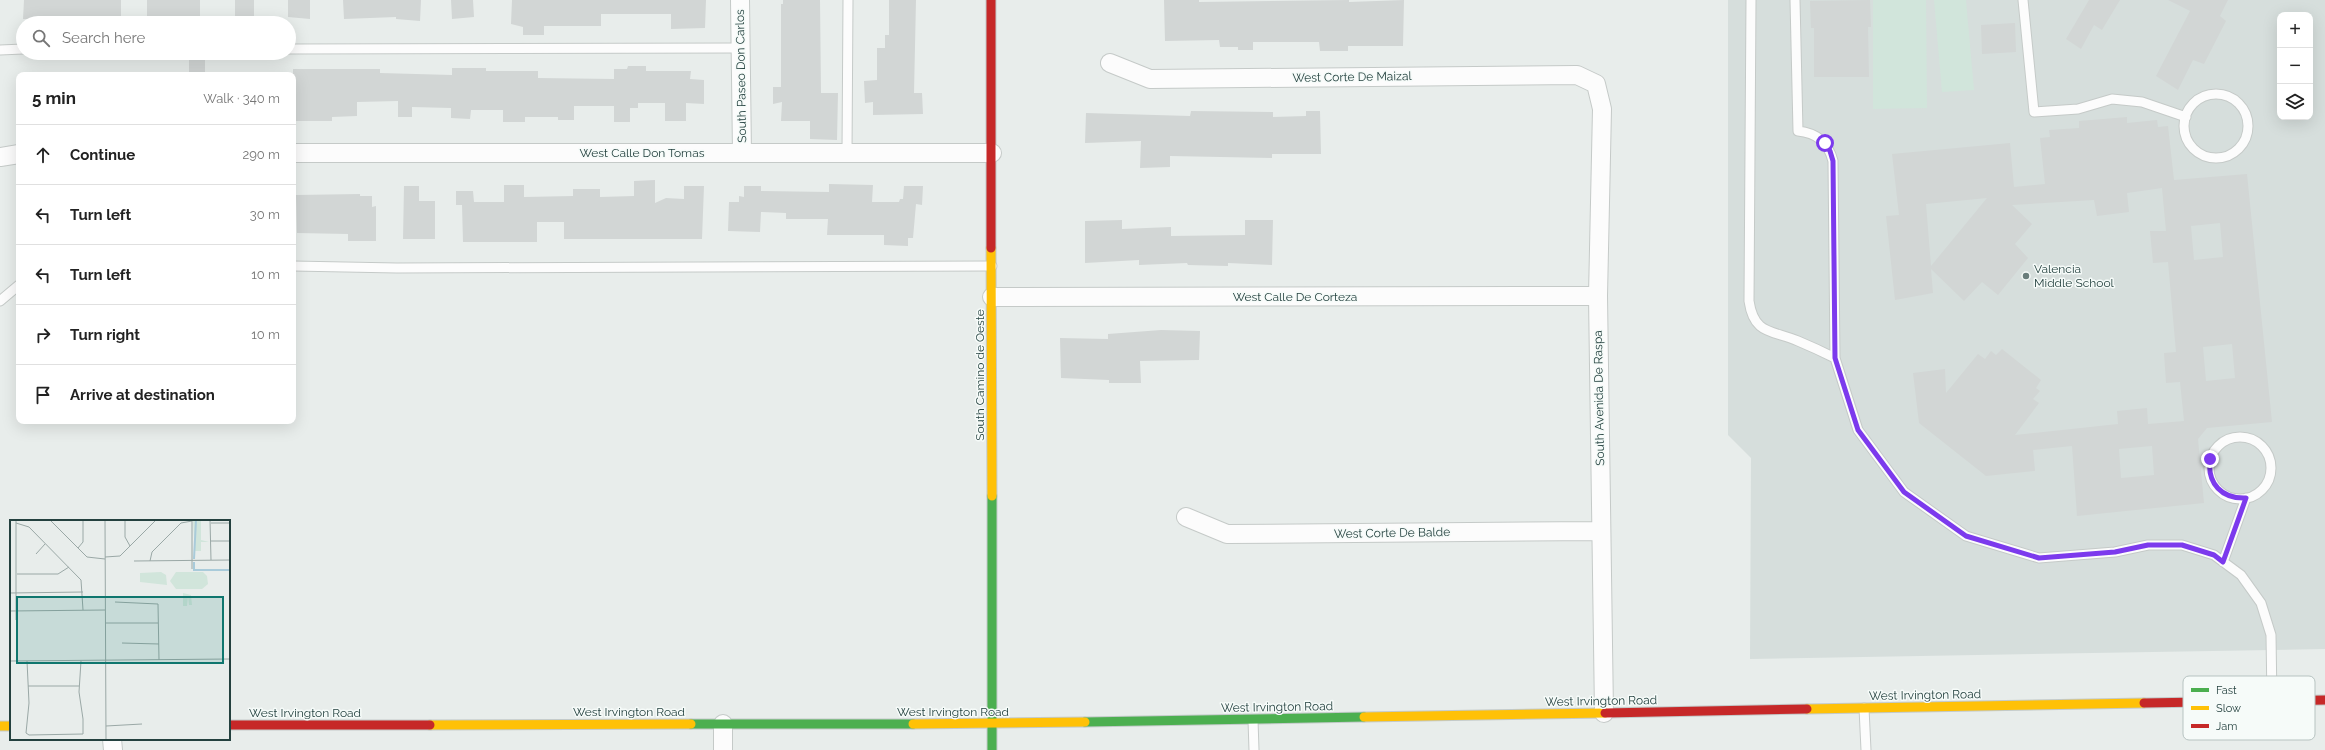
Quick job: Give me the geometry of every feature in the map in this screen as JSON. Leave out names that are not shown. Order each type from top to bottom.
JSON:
[{"type":"main road","name":"South Camino de Oeste","points":[[991,0],[992,750]]},
{"type":"main road","name":"West Irvington Road","points":[[2315,700],[2325,700]]},
{"type":"main road","name":"West Irvington Road","points":[[230,725],[992,724],[2183,703]]},
{"type":"street","name":"South Paseo Don Carlos","points":[[740,0],[742,153]]},
{"type":"street","name":"West Corte De Maizal","points":[[1110,63],[1150,79],[1577,75],[1596,84]]},
{"type":"street","name":"South Avenida De Raspa","points":[[1596,84],[1602,109],[1598,296],[1604,713]]},
{"type":"street","name":"West Calle Don Tomas","points":[[296,153],[992,153]]},
{"type":"street","points":[[0,157],[16,154]]},
{"type":"street","name":"West Calle De Corteza","points":[[992,297],[1598,296]]},
{"type":"street","name":"West Corte De Balde","points":[[1186,517],[1227,534],[1601,531]]},
{"type":"street","points":[[723,724],[723,750]]},
{"type":"street","points":[[112,740],[113,750]]},
{"type":"lane","points":[[847,153],[848,0]]},
{"type":"lane","points":[[1751,0],[1751,311],[1755,321],[1762,329],[1772,334],[1796,340],[1835,358]]},
{"type":"lane","points":[[1795,0],[1798,131],[1813,134],[1825,143],[1830,151],[1833,161],[1835,358],[1858,430],[1904,492],[1966,536],[2039,558],[2115,552],[2148,545],[2182,545],[2214,555],[2242,575],[2261,603],[2271,635],[2272,676]]},
{"type":"lane","points":[[2023,0],[2034,112],[2078,109],[2112,99],[2142,102],[2186,117]]},
{"type":"lane","points":[[296,49],[740,48]]},
{"type":"lane","points":[[0,50],[16,50]]},
{"type":"lane","points":[[2206,95],[2226,95],[2236,100],[2247,116],[2247,136],[2242,146],[2234,154],[2218,158],[2202,155],[2193,148],[2187,138],[2184,128],[2186,117],[2197,100],[2206,95]]},
{"type":"lane","points":[[296,266],[397,268],[992,266]]},
{"type":"lane","points":[[0,301],[16,288]]},
{"type":"lane","points":[[2244,437],[2253,440],[2267,453],[2271,462],[2269,481],[2256,495],[2246,498],[2226,496],[2218,489],[2212,480],[2209,470],[2210,459],[2215,450],[2223,442],[2233,438],[2244,437]]},
{"type":"lane","points":[[2223,562],[2246,498]]},
{"type":"lane","points":[[1864,708],[1866,750]]},
{"type":"lane","points":[[1253,720],[1254,750]]},
{"type":"shaded area","name":"Valencia Middle School","points":[[1728,0],[2325,0],[2325,649],[1750,659],[1751,458],[1728,435]]},
{"type":"green space","points":[[1873,0],[1926,0],[1927,108],[1873,109]]},
{"type":"green space","points":[[1934,0],[1966,0],[1974,90],[1942,92]]},
{"type":"building","points":[[24,0],[121,0],[121,16],[23,16]]},
{"type":"building","points":[[147,0],[200,0],[200,16],[147,16]]},
{"type":"building","points":[[235,0],[254,0],[254,16],[235,16]]},
{"type":"building","points":[[288,0],[310,0],[310,19],[288,16]]},
{"type":"building","points":[[343,0],[421,0],[420,21],[396,19],[396,17],[344,19]]},
{"type":"building","points":[[451,0],[473,0],[474,17],[452,19]]},
{"type":"building","points":[[512,0],[706,0],[705,28],[671,29],[671,14],[601,14],[601,26],[544,26],[544,35],[523,35],[523,27],[511,24]]},
{"type":"building","points":[[783,0],[820,0],[821,93],[838,93],[837,140],[810,139],[810,121],[781,121],[782,102],[773,104],[773,87],[781,87],[781,4],[783,4]]},
{"type":"building","points":[[889,0],[916,0],[914,93],[922,93],[923,114],[873,115],[873,102],[865,103],[864,81],[877,80],[877,48],[885,48],[885,35],[889,35]]},
{"type":"building","points":[[1164,0],[1199,0],[1199,2],[1349,0],[1349,2],[1404,0],[1403,46],[1348,46],[1348,51],[1320,51],[1319,42],[1253,42],[1253,50],[1238,50],[1238,47],[1220,47],[1219,40],[1165,41]]},
{"type":"building","points":[[1870,0],[1871,27],[1868,27],[1869,77],[1814,77],[1814,28],[1811,28],[1810,1]]},
{"type":"building","points":[[2089,0],[2120,0],[2102,30],[2094,25],[2081,49],[2066,39]]},
{"type":"building","points":[[2168,0],[2228,0],[2220,16],[2226,21],[2204,64],[2193,60],[2178,90],[2156,76],[2190,11]]},
{"type":"building","points":[[2015,23],[2016,52],[1982,54],[1981,25]]},
{"type":"building","points":[[189,60],[205,60],[205,72],[189,72]]},
{"type":"building","points":[[628,66],[646,66],[646,71],[691,71],[690,79],[704,80],[704,104],[686,103],[686,121],[665,121],[665,103],[638,103],[638,108],[630,108],[630,122],[614,122],[614,106],[574,106],[574,120],[558,120],[558,117],[525,117],[525,122],[503,122],[503,110],[471,110],[470,119],[451,118],[451,108],[412,107],[412,117],[398,117],[398,101],[357,102],[357,116],[332,117],[332,121],[296,121],[296,72],[293,72],[293,69],[380,69],[380,73],[452,75],[452,68],[486,68],[486,71],[538,71],[538,78],[614,79],[614,69],[627,69]]},
{"type":"building","points":[[1191,111],[1273,112],[1273,117],[1306,116],[1306,111],[1320,111],[1321,154],[1272,154],[1272,158],[1170,156],[1170,167],[1140,168],[1141,141],[1085,143],[1086,113],[1190,116]]},
{"type":"building","points":[[2127,117],[2127,123],[2157,120],[2158,127],[2168,126],[2174,180],[2247,174],[2272,422],[2207,428],[2198,439],[2204,503],[2077,516],[2072,446],[2033,450],[2035,471],[1986,476],[1919,423],[1913,373],[1945,369],[1946,393],[1978,354],[1985,359],[1991,351],[1996,355],[2002,349],[2041,380],[2036,388],[2040,391],[2033,399],[2039,403],[2015,435],[2118,424],[2117,411],[2147,408],[2148,424],[2184,421],[2180,382],[2166,383],[2164,353],[2176,352],[2168,262],[2153,263],[2150,231],[2166,231],[2162,188],[2127,193],[2129,212],[2097,216],[2094,200],[2012,205],[2032,224],[2015,244],[2028,258],[1998,295],[1982,282],[1964,301],[1931,269],[1933,293],[1895,300],[1886,216],[1899,215],[1892,154],[2010,143],[2014,187],[2045,184],[2040,138],[2050,137],[2049,130],[2079,128],[2079,121]],"holes":[[[1987,198],[1931,266],[1926,204]],[[2220,223],[2223,257],[2194,260],[2191,226]],[[2232,344],[2235,378],[2206,381],[2203,347]],[[2152,446],[2154,475],[2121,478],[2119,449]]]},
{"type":"building","points":[[655,180],[655,203],[666,198],[684,199],[684,186],[704,186],[702,239],[564,239],[564,222],[537,222],[537,242],[463,242],[462,205],[456,205],[456,191],[473,191],[474,202],[504,202],[504,185],[524,185],[524,197],[573,196],[573,189],[600,189],[600,197],[634,196],[634,181]]},
{"type":"building","points":[[829,184],[873,185],[872,202],[899,202],[900,199],[903,199],[904,186],[923,186],[922,205],[916,204],[913,238],[908,238],[908,246],[884,245],[884,235],[827,235],[828,219],[786,219],[786,213],[761,212],[760,232],[728,231],[729,202],[739,202],[739,196],[744,197],[744,186],[761,186],[761,191],[829,192]]},
{"type":"building","points":[[404,186],[419,186],[419,201],[435,201],[435,239],[403,239]]},
{"type":"building","points":[[360,194],[360,196],[372,196],[372,207],[376,206],[376,241],[348,241],[348,234],[297,233],[296,195]]},
{"type":"building","points":[[1122,220],[1122,229],[1171,227],[1171,236],[1245,235],[1245,220],[1273,220],[1272,265],[1228,263],[1228,266],[1188,265],[1187,263],[1139,265],[1139,260],[1085,263],[1085,221]]},
{"type":"building","points":[[1161,330],[1200,331],[1199,360],[1140,361],[1141,383],[1109,383],[1109,380],[1061,378],[1060,338],[1108,339],[1108,334]]},
{"type":"traffic: fast","points":[[992,496],[992,750]]},
{"type":"traffic: fast","points":[[1085,722],[1364,717]]},
{"type":"traffic: fast","points":[[691,724],[913,724]]},
{"type":"traffic: slow","points":[[991,248],[992,496]]},
{"type":"traffic: slow","points":[[1807,709],[2144,703]]},
{"type":"traffic: slow","points":[[1364,717],[1605,713]]},
{"type":"traffic: slow","points":[[913,724],[1085,722]]},
{"type":"traffic: slow","points":[[430,725],[691,724]]},
{"type":"traffic: slow","points":[[0,726],[10,726]]},
{"type":"traffic: jam","points":[[991,0],[991,248]]},
{"type":"traffic: jam","points":[[2315,700],[2325,700]]},
{"type":"traffic: jam","points":[[2144,703],[2183,702]]},
{"type":"traffic: jam","points":[[1605,713],[1807,709]]},
{"type":"traffic: jam","points":[[230,725],[430,725]]},
{"type":"place","name":"Valencia Middle School","points":[[2026,276]]},
{"type":"route","points":[[1825,143],[1830,151],[1833,161],[1835,358],[1858,430],[1904,492],[1966,536],[2039,558],[2115,552],[2148,545],[2182,545],[2214,555],[2223,562],[2246,498],[2237,499],[2226,496],[2218,489],[2212,480],[2209,470],[2210,459]]}]
